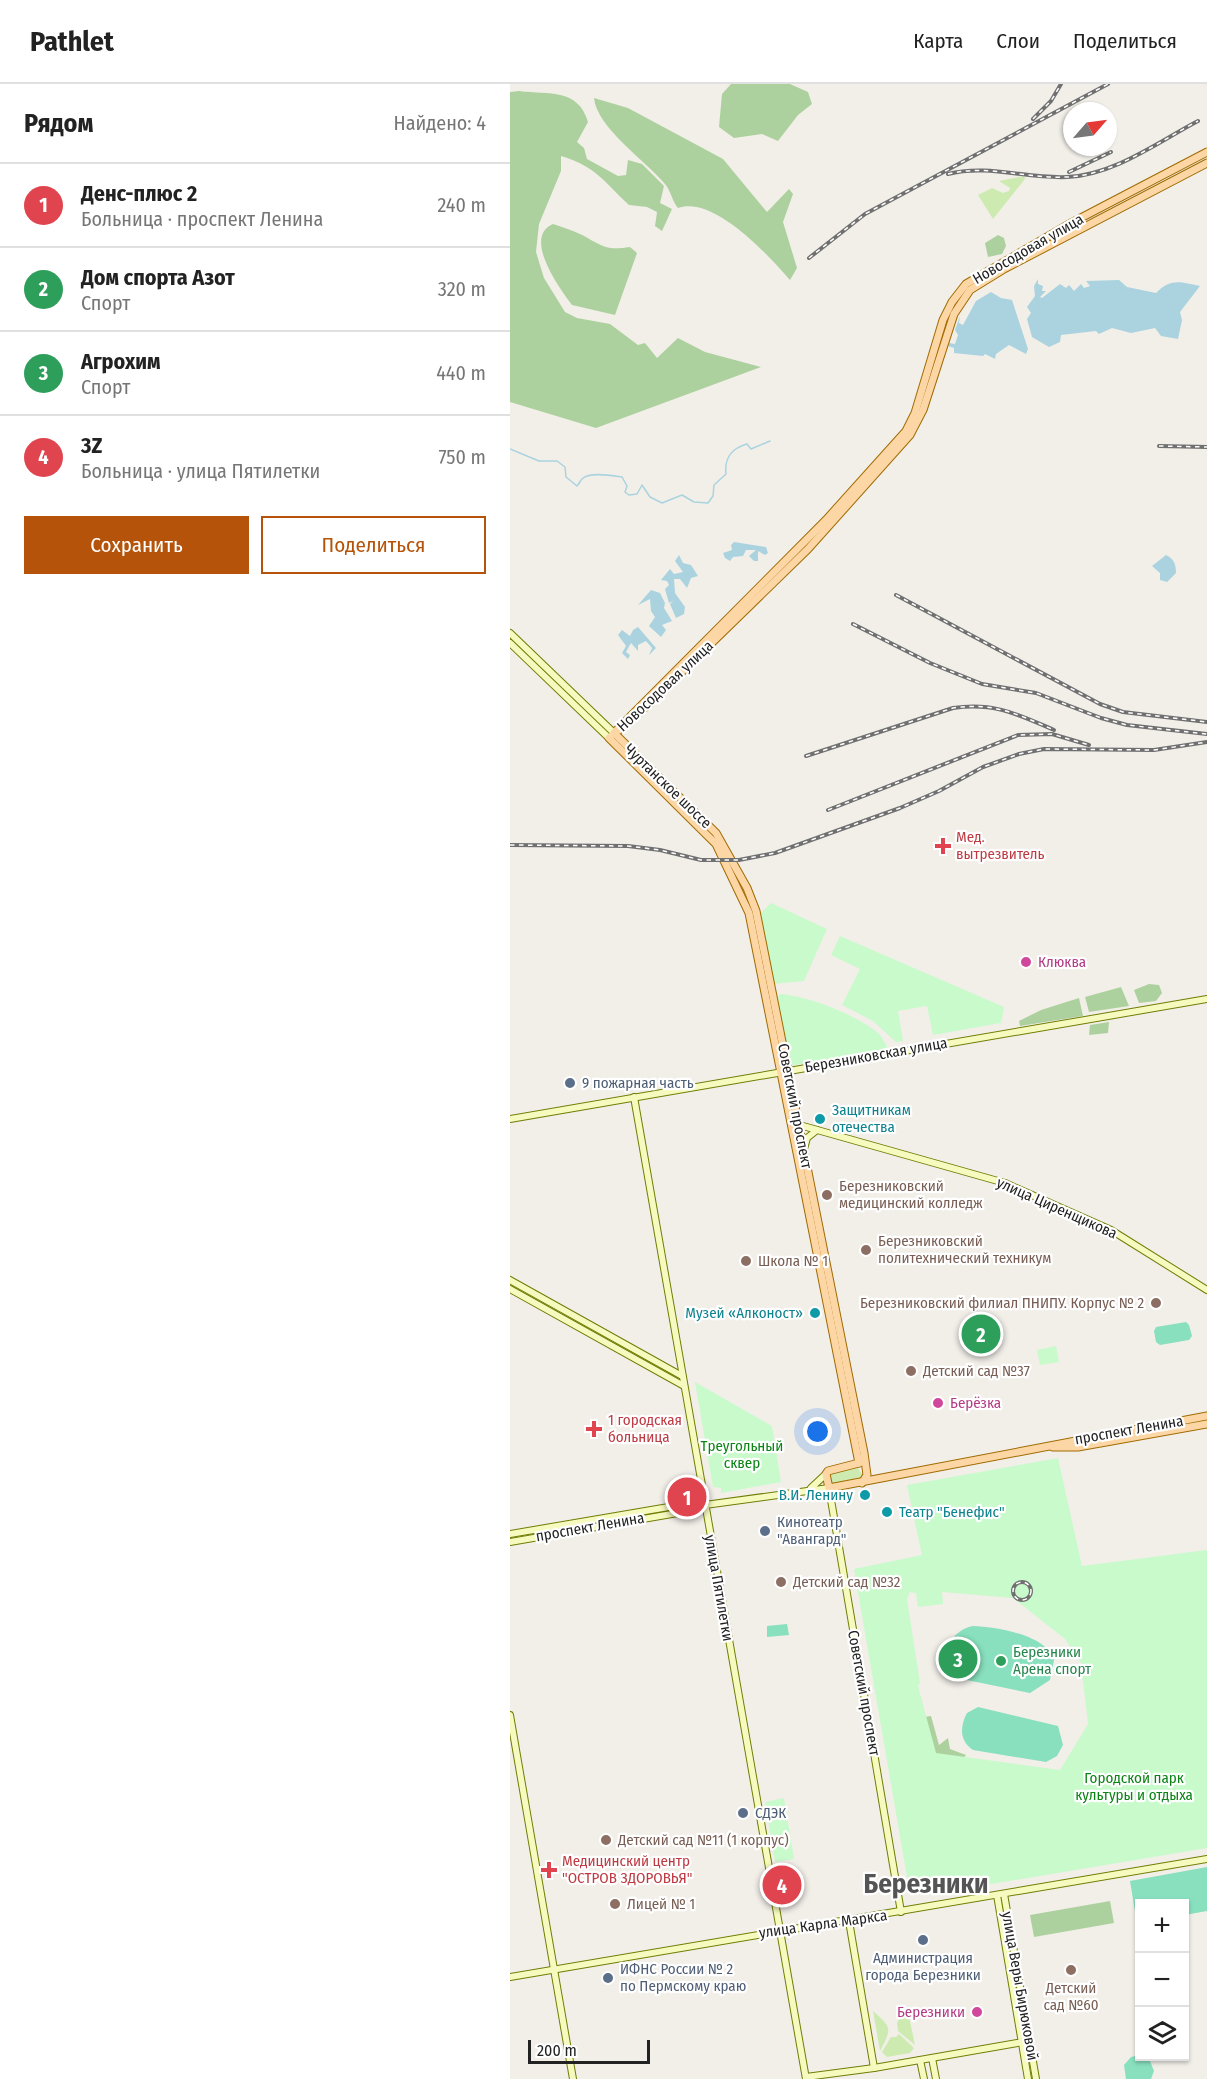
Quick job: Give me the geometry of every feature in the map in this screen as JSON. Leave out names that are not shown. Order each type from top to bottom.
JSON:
[{"type":"main road","name":"Новосодовая улица","points":[[611,736],[826,520],[906,431],[915,413],[943,320],[960,290],[978,276],[1073,222],[1207,152]]},
{"type":"main road","points":[[1195,158],[1195,164],[1204,165]]},
{"type":"main road","name":"Новосодовая улица","points":[[611,736],[652,701],[808,549],[910,435],[923,410],[954,314],[970,290],[1005,269],[1204,165]]},
{"type":"main road","points":[[1073,222],[1079,226],[1077,232]]},
{"type":"main road","name":"Чуртанское шоссе","points":[[510,633],[700,826],[716,844],[738,885]]},
{"type":"main road","name":"Чуртанское шоссе","points":[[510,643],[721,840]]},
{"type":"main road","name":"Советский проспект","points":[[721,840],[747,888],[756,911],[860,1464]]},
{"type":"main road","points":[[738,885],[747,888]]},
{"type":"main road","name":"Советский проспект","points":[[738,885],[749,913],[785,1071]]},
{"type":"main road","name":"Березниковская улица","points":[[510,1119],[1207,999]]},
{"type":"main road","name":"улица Пятилетки","points":[[634,1097],[806,2078]]},
{"type":"main road","name":"Советский проспект","points":[[795,1124],[804,1150],[867,1470]]},
{"type":"main road","name":"улица Циренщикова","points":[[795,1124],[1005,1183],[1111,1230],[1207,1290]]},
{"type":"main road","points":[[804,1150],[807,1138],[817,1130]]},
{"type":"main road","points":[[510,1280],[682,1377]]},
{"type":"main road","points":[[510,1289],[684,1386]]},
{"type":"main road","points":[[626,1353],[629,1346]]},
{"type":"main road","name":"проспект Ленина","points":[[1053,1447],[1077,1439],[1207,1416]]},
{"type":"main road","name":"проспект Ленина","points":[[510,1542],[695,1510],[705,1505],[862,1483],[878,1478],[1053,1447],[1078,1446],[1207,1424]]},
{"type":"main road","points":[[805,1491],[815,1486],[833,1468],[860,1464],[878,1478]]},
{"type":"main road","points":[[862,1483],[867,1470]]},
{"type":"main road","name":"Советский проспект","points":[[826,1474],[901,1912]]},
{"type":"main road","name":"проспект Ленина","points":[[510,1534],[698,1502],[705,1505]]},
{"type":"main road","points":[[510,1715],[573,2079]]},
{"type":"main road","name":"улица Карла Маркса","points":[[510,1977],[1207,1859]]},
{"type":"main road","name":"улица Веры Бирюковой","points":[[1004,1894],[1036,2079]]},
{"type":"main road","name":"улица Веры Бирюковой","points":[[997,1895],[1028,2079]]},
{"type":"main road","points":[[849,1921],[874,2068]]},
{"type":"main road","points":[[806,2078],[1029,2041]]},
{"type":"main road","points":[[932,2058],[936,2079]]},
{"type":"main road","points":[[920,2060],[924,2079]]},
{"type":"green space","points":[[731,84],[790,84],[808,92],[812,104],[798,115],[778,141],[762,134],[734,138],[719,127],[722,94]]},
{"type":"green space","points":[[510,92],[561,95],[577,103],[588,122],[577,142],[584,148],[587,159],[618,176],[626,175],[628,160],[642,164],[664,186],[660,203],[672,209],[662,231],[655,226],[657,212],[647,207],[629,205],[591,170],[561,156],[561,171],[539,224],[536,252],[544,278],[565,312],[577,318],[610,324],[638,345],[645,343],[657,358],[678,338],[705,352],[761,367],[596,428],[510,402]]},
{"type":"green space","points":[[594,98],[628,108],[723,159],[767,212],[789,189],[793,194],[783,222],[797,268],[790,280],[755,243],[724,219],[708,210],[692,206],[678,208],[665,184],[604,121]]},
{"type":"green space","points":[[1024,176],[1025,179],[993,219],[978,195],[992,188],[1003,193],[1009,191],[1010,188],[999,181]]},
{"type":"green space","points":[[553,224],[604,246],[630,247],[637,253],[615,315],[572,305],[553,276],[542,251],[541,240],[544,231]]},
{"type":"green space","points":[[998,235],[1004,238],[1006,246],[1002,254],[988,257],[985,243]]},
{"type":"green space","points":[[771,903],[827,929],[804,981],[773,984],[760,914]]},
{"type":"green space","points":[[840,936],[1004,1007],[1001,1023],[933,1035],[927,1006],[898,1011],[903,1041],[896,1042],[873,1021],[842,1005],[860,969],[831,955]]},
{"type":"green space","points":[[1149,984],[1159,985],[1162,993],[1156,1001],[1139,1003],[1134,990]]},
{"type":"green space","points":[[1121,987],[1129,1006],[1089,1012],[1085,997]]},
{"type":"green space","points":[[780,994],[817,1002],[857,1019],[878,1033],[888,1049],[789,1066],[776,999]]},
{"type":"green space","points":[[1079,998],[1083,1016],[1020,1026],[1019,1021],[1041,1010]]},
{"type":"green space","points":[[1109,1022],[1108,1033],[1089,1035],[1090,1025]]},
{"type":"green space","points":[[1186,1322],[1192,1336],[1189,1340],[1160,1345],[1156,1342],[1154,1331],[1156,1327]]},
{"type":"green space","points":[[1056,1346],[1059,1362],[1040,1365],[1037,1350]]},
{"type":"green space","name":"Треугольный сквер","points":[[695,1382],[772,1426],[781,1482],[721,1493],[721,1488],[713,1487]]},
{"type":"green space","name":"Городской парк культуры и отдыха","points":[[1058,1458],[1082,1566],[1207,1550],[1207,1848],[926,1895],[919,1885],[908,1883],[854,1569],[922,1555],[907,1485]],"holes":[[[910,1592],[916,1593],[918,1607],[943,1604],[942,1592],[1013,1598],[1065,1639],[1081,1663],[1088,1724],[1060,1770],[936,1753],[918,1686],[920,1683],[907,1599]]]},
{"type":"green space","points":[[857,1467],[862,1474],[858,1480],[833,1484],[830,1482],[829,1474]]},
{"type":"green space","points":[[787,1624],[789,1635],[767,1637],[767,1626]]},
{"type":"green space","points":[[973,1626],[1020,1634],[1042,1644],[1054,1660],[1050,1680],[1030,1693],[952,1677],[953,1672],[949,1661],[951,1641],[962,1630]]},
{"type":"green space","points":[[978,1707],[1058,1726],[1063,1745],[1057,1756],[1046,1762],[973,1750],[963,1738],[962,1728],[967,1713]]},
{"type":"green space","points":[[931,1716],[939,1745],[948,1738],[950,1749],[966,1755],[956,1768],[942,1775],[924,1717]]},
{"type":"green space","points":[[784,1798],[794,1859],[775,1862],[765,1802]]},
{"type":"green space","points":[[1207,1867],[1207,1911],[1189,1914],[1189,1899],[1135,1899],[1135,1912],[1130,1881]]},
{"type":"green space","points":[[1110,1901],[1114,1923],[1034,1937],[1030,1915]]},
{"type":"green space","points":[[873,2011],[884,2021],[888,2029],[880,2051]]},
{"type":"green space","points":[[903,2012],[908,2012],[915,2045],[898,2031],[897,2023]]},
{"type":"green space","points":[[899,2034],[914,2048],[910,2053],[887,2057],[882,2052],[891,2037]]},
{"type":"green space","points":[[1135,2056],[1135,2061],[1150,2061],[1154,2071],[1151,2079],[1126,2079],[1124,2065]]},
{"type":"water","points":[[1038,279],[1038,284],[1043,286],[1042,291],[1046,291],[1040,297],[1042,298],[1060,284],[1066,288],[1069,285],[1074,291],[1081,284],[1084,288],[1090,286],[1086,281],[1119,280],[1127,287],[1156,293],[1166,285],[1176,282],[1200,286],[1180,312],[1182,320],[1178,339],[1161,336],[1155,328],[1131,333],[1112,328],[1099,334],[1096,331],[1061,335],[1060,342],[1049,347],[1032,337],[1027,319],[1031,313],[1027,307],[1035,296],[1034,286]]},
{"type":"water","points":[[991,292],[1001,298],[1012,300],[1028,349],[1026,354],[1009,345],[996,354],[995,359],[985,354],[983,356],[954,353],[954,348],[948,346],[949,343],[955,344],[958,335],[955,330],[960,316],[959,323],[963,325],[976,301]]},
{"type":"water","points":[[734,542],[766,547],[768,553],[765,555],[758,551],[758,561],[754,561],[749,556],[756,550],[746,550],[743,556],[733,557],[730,561],[723,553],[732,550],[731,545]]},
{"type":"water","points":[[679,555],[683,563],[691,565],[698,576],[691,578],[687,588],[680,579],[674,579],[675,593],[685,607],[684,614],[676,618],[670,604],[673,601],[669,603],[665,589],[669,585],[667,581],[661,580],[670,569],[674,574],[683,572],[675,561]]},
{"type":"water","points":[[1166,555],[1173,560],[1176,570],[1167,582],[1160,580],[1160,573],[1152,566]]},
{"type":"water","points":[[651,590],[660,593],[665,603],[664,608],[672,621],[662,625],[666,630],[661,637],[649,626],[655,617],[651,611],[650,599],[638,605]]},
{"type":"water","points":[[638,627],[656,648],[649,655],[652,648],[646,641],[638,645],[638,651],[631,643],[626,652],[630,655],[628,659],[622,653],[626,646],[618,635],[622,630],[630,636]]},
{"type":"waterway","points":[[510,449],[539,461],[557,461],[565,467],[566,477],[577,486],[582,479],[590,475],[622,477],[627,486],[625,492],[629,495],[637,494],[642,485],[650,497],[662,503],[682,495],[694,502],[708,503],[713,496],[714,485],[726,474],[726,462],[730,454],[747,444],[751,449],[770,441]]},
{"type":"railway","points":[[1033,119],[1051,101],[1061,84]]},
{"type":"railway","points":[[809,258],[865,214],[1108,84]]},
{"type":"railway","points":[[948,174],[963,171],[993,171],[1052,177],[1084,175],[1119,164],[1198,121]]},
{"type":"railway","points":[[1069,172],[1103,156]]},
{"type":"railway","points":[[1159,446],[1207,447]]},
{"type":"railway","points":[[896,595],[1100,704],[1123,712],[1207,722]]},
{"type":"railway","points":[[853,624],[930,663],[982,684],[1036,693],[1101,718],[1127,725],[1207,734]]},
{"type":"railway","points":[[806,756],[953,708],[993,708],[1017,714],[1054,730]]},
{"type":"railway","points":[[828,810],[1018,735],[1052,734],[1089,745]]},
{"type":"railway","points":[[510,845],[628,846],[660,850],[701,860],[739,860],[775,853],[900,808],[939,791],[983,767],[1019,754],[1044,749],[1154,750],[1207,742]]},
{"type":"railway","points":[[1022,1582],[1028,1585],[1031,1591],[1028,1597],[1022,1600],[1016,1597],[1013,1591],[1016,1585],[1022,1582]]},
{"type":"place","name":"Мед. вытрезвитель","points":[[943,846]]},
{"type":"place","name":"Клюква","points":[[1026,962]]},
{"type":"place","name":"9 пожарная часть","points":[[570,1083]]},
{"type":"place","name":"Защитникам отечества","points":[[820,1119]]},
{"type":"place","name":"Березниковский медицинский колледж","points":[[827,1195]]},
{"type":"place","name":"Березниковский политехнический техникум","points":[[866,1250]]},
{"type":"place","name":"Школа № 1","points":[[746,1261]]},
{"type":"place","name":"Березниковский филиал ПНИПУ. Корпус № 2","points":[[1156,1303]]},
{"type":"place","name":"Музей «Алконост»","points":[[815,1313]]},
{"type":"place","name":"Дом спорта Азот","points":[[981,1334]]},
{"type":"place","name":"Детский сад №37","points":[[911,1371]]},
{"type":"place","name":"Берёзка","points":[[938,1403]]},
{"type":"place","name":"1 городская больница","points":[[594,1429]]},
{"type":"place","name":"В.И. Ленину","points":[[865,1495]]},
{"type":"place","name":"Денс-плюс 2","points":[[687,1497]]},
{"type":"place","name":"Театр \"Бенефис\"","points":[[887,1512]]},
{"type":"place","name":"Кинотеатр \"Авангард\"","points":[[765,1531]]},
{"type":"place","name":"Детский сад №32","points":[[781,1582]]},
{"type":"place","name":"Агрохим","points":[[958,1659]]},
{"type":"place","name":"Березники Арена спорт","points":[[1001,1661]]},
{"type":"place","name":"СДЭК","points":[[743,1813]]},
{"type":"place","name":"Детский сад №11 (1 корпус)","points":[[606,1840]]},
{"type":"place","name":"Медицинский центр \"ОСТРОВ ЗДОРОВЬЯ\"","points":[[549,1870]]},
{"type":"place","name":"3Z","points":[[782,1885]]},
{"type":"place","name":"Лицей № 1","points":[[615,1904]]},
{"type":"place","name":"Администрация города Березники","points":[[923,1940]]},
{"type":"place","name":"Детский сад №60","points":[[1071,1970]]},
{"type":"place","name":"ИФНС России № 2 по Пермскому краю","points":[[608,1978]]},
{"type":"place","name":"Березники","points":[[977,2012]]},
{"type":"district","name":"Березники","points":[[926,1884]]}]
